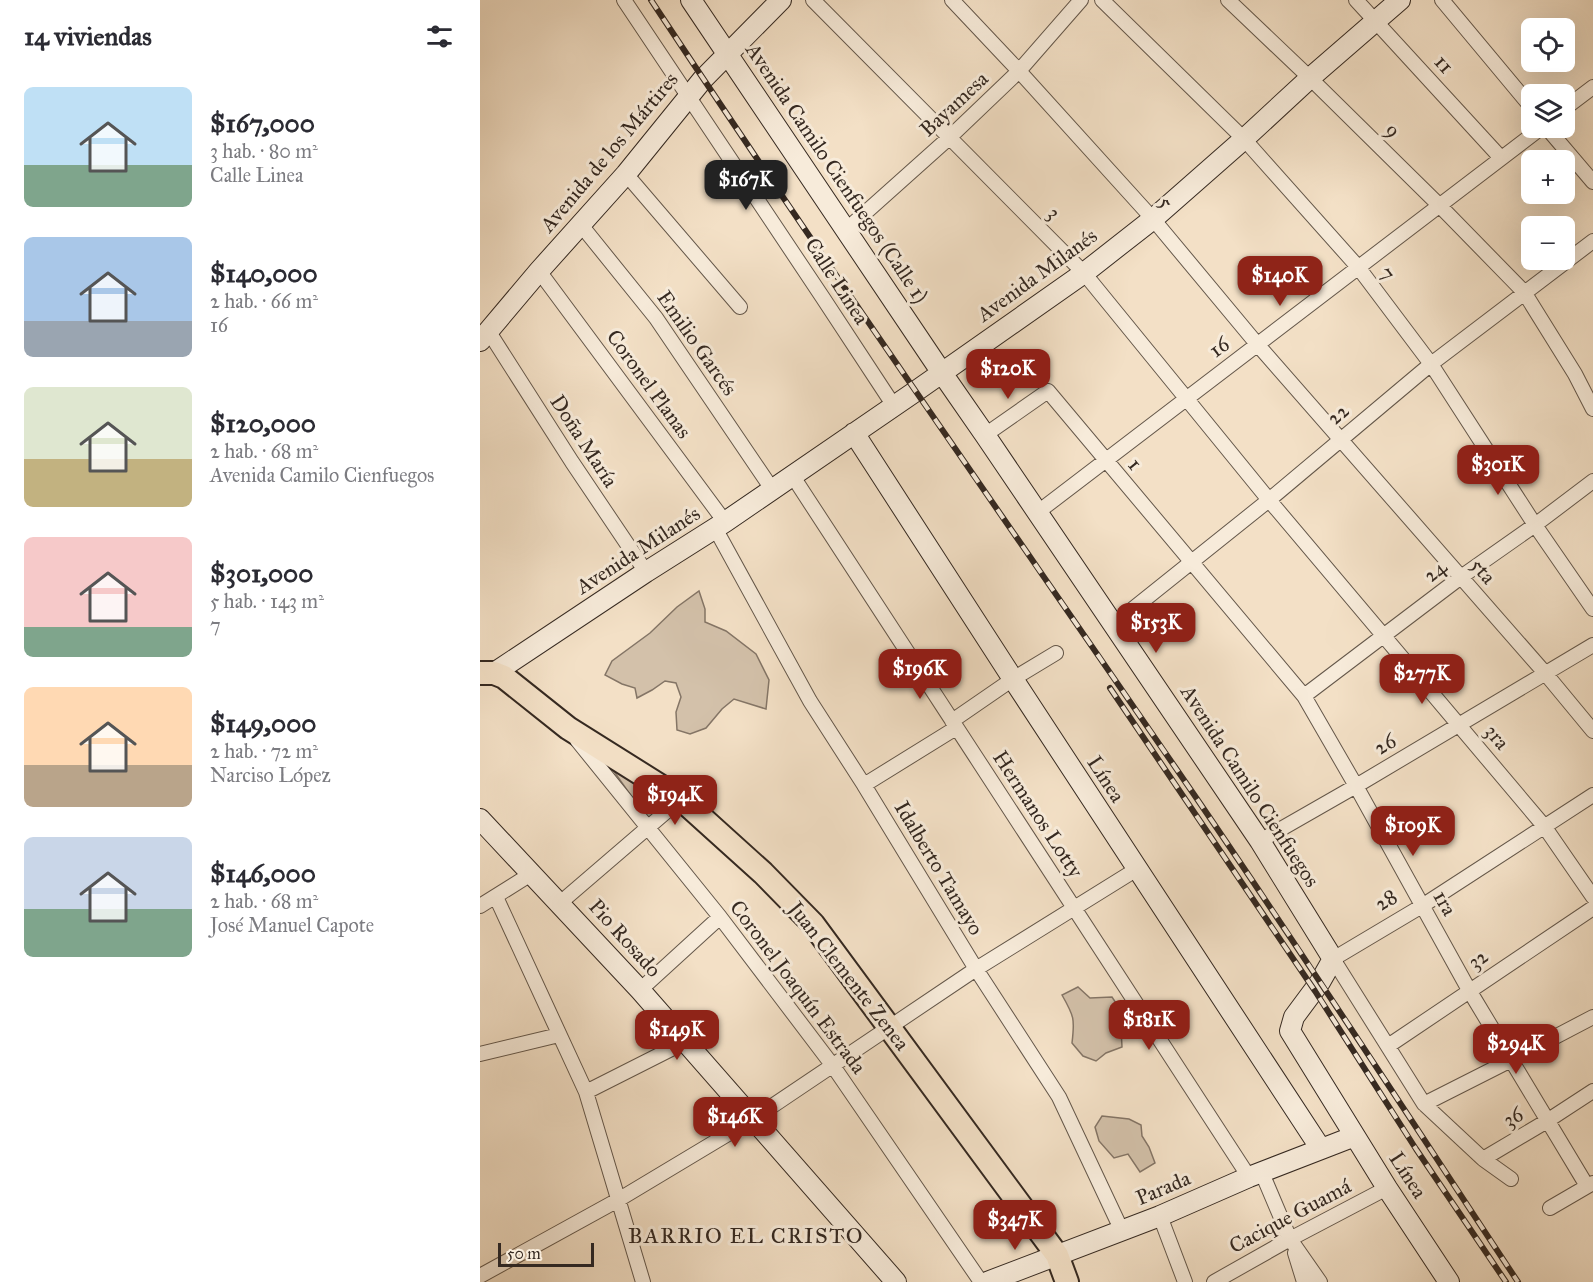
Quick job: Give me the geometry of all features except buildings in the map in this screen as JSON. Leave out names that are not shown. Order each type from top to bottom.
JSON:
[{"type":"main road","name":"Juan Clemente Zenea","points":[[487,673],[504,677],[568,728],[681,799],[755,865],[813,924],[1057,1255],[1067,1282]]},
{"type":"street","name":"Calle Linea","points":[[624,0],[894,406]]},
{"type":"street","name":"Avenida Camilo Cienfuegos (Calle 1)","points":[[691,0],[942,373]]},
{"type":"street","name":"Avenida de los Mártires","points":[[484,337],[539,271],[626,174],[703,79],[782,0]]},
{"type":"street","name":"3","points":[[813,0],[1084,273],[1269,500]]},
{"type":"street","name":"5","points":[[952,0],[1153,219],[1340,440]]},
{"type":"street","name":"Bayamesa","points":[[846,230],[1019,71],[1082,0]]},
{"type":"street","name":"7","points":[[1102,0],[1244,139],[1358,267],[1431,364],[1535,525],[1593,609]]},
{"type":"street","name":"9","points":[[1228,0],[1439,205],[1524,292],[1575,374],[1593,410]]},
{"type":"street","name":"11","points":[[1356,0],[1501,158]]},
{"type":"street","name":"Avenida Milanés","points":[[487,673],[720,525],[1084,273],[1153,219],[1400,0]]},
{"type":"street","points":[[1442,0],[1521,95]]},
{"type":"street","points":[[1575,101],[1593,87]]},
{"type":"street","name":"16","points":[[1038,512],[1528,138]]},
{"type":"street","points":[[1556,138],[1593,182]]},
{"type":"street","points":[[626,174],[740,307]]},
{"type":"street","name":"Emilio Garcés","points":[[581,225],[656,318],[772,489]]},
{"type":"street","name":"22","points":[[1114,624],[1269,500],[1431,364],[1593,241]]},
{"type":"street","name":"Coronel Planas","points":[[539,271],[720,525]]},
{"type":"street","name":"Doña María","points":[[484,337],[646,572]]},
{"type":"street","name":"Avenida Camilo Cienfuegos","points":[[942,373],[1260,842],[1334,959]]},
{"type":"street","name":"1","points":[[985,435],[1048,391],[1191,563]]},
{"type":"street","name":"Línea","points":[[854,433],[1322,1149]]},
{"type":"street","name":"5ta","points":[[1340,440],[1545,673],[1593,731]]},
{"type":"street","name":"Hermanos Lotty","points":[[792,475],[954,725],[1255,1175],[1290,1239]]},
{"type":"street","name":"24","points":[[1304,696],[1593,481]]},
{"type":"street","name":"3ra","points":[[1269,500],[1544,826],[1593,897]]},
{"type":"street","name":"Idalberto Tamayo","points":[[720,525],[810,702],[864,785],[976,969],[1059,1097],[1122,1231]]},
{"type":"street","name":"1ra","points":[[1191,563],[1304,696],[1469,990],[1547,1121],[1590,1184]]},
{"type":"street","name":"26","points":[[1260,842],[1593,645]]},
{"type":"street","points":[[864,785],[954,725],[1013,679],[1056,653]]},
{"type":"street","name":"Coronel Joaquín Estrada","points":[[568,728],[720,918],[833,1066],[981,1282]]},
{"type":"street","name":"28","points":[[1290,1031],[1294,1017],[1334,959],[1422,906],[1593,795]]},
{"type":"street","points":[[560,903],[681,799]]},
{"type":"street","name":"Pio Rosado","points":[[480,819],[640,990],[896,1282]]},
{"type":"street","points":[[480,1276],[618,1200],[753,1119],[976,969],[1137,869]]},
{"type":"street","points":[[480,906],[531,874]]},
{"type":"street","points":[[496,897],[586,1092],[643,1282]]},
{"type":"street","name":"32","points":[[1388,1046],[1593,908]]},
{"type":"street","points":[[640,990],[720,918]]},
{"type":"street","points":[[1334,959],[1424,1104],[1484,1159],[1511,1179]]},
{"type":"street","points":[[1424,1104],[1593,1017]]},
{"type":"street","name":"Línea","points":[[1290,1031],[1387,1188],[1449,1282]]},
{"type":"street","points":[[480,1054],[559,1035]]},
{"type":"street","points":[[586,1092],[685,1042]]},
{"type":"street","name":"36","points":[[1484,1159],[1593,1091]]},
{"type":"street","name":"Parada","points":[[987,1282],[1160,1216],[1255,1175],[1355,1136]]},
{"type":"street","points":[[1550,1208],[1590,1184]]},
{"type":"street","name":"Cacique Guamá","points":[[1214,1282],[1387,1188]]},
{"type":"street","points":[[1160,1216],[1185,1282]]},
{"type":"street","points":[[1290,1239],[1304,1282]]},
{"type":"street","points":[[1290,1239],[1320,1282]]},
{"type":"shaded area","points":[[699,591],[705,609],[705,622],[726,631],[756,654],[769,680],[766,709],[734,699],[706,728],[690,734],[677,730],[676,712],[681,697],[676,683],[665,681],[637,698],[635,688],[605,675],[612,661],[650,633],[677,607]]},
{"type":"shaded area","points":[[608,763],[675,803],[651,824]]},
{"type":"shaded area","points":[[1078,987],[1090,998],[1112,997],[1120,1009],[1122,1047],[1106,1053],[1096,1061],[1083,1056],[1072,1043],[1073,1018],[1062,995]]},
{"type":"shaded area","points":[[1102,1116],[1129,1119],[1141,1125],[1142,1136],[1155,1163],[1140,1172],[1128,1154],[1114,1158],[1099,1141],[1095,1127]]},
{"type":"railway","points":[[651,0],[853,300],[1236,856],[1518,1282]]},
{"type":"railway","points":[[1110,688],[1315,991],[1416,1149],[1506,1282]]},
{"type":"district","name":"BARRIO EL CRISTO","points":[[746,1235]]}]
